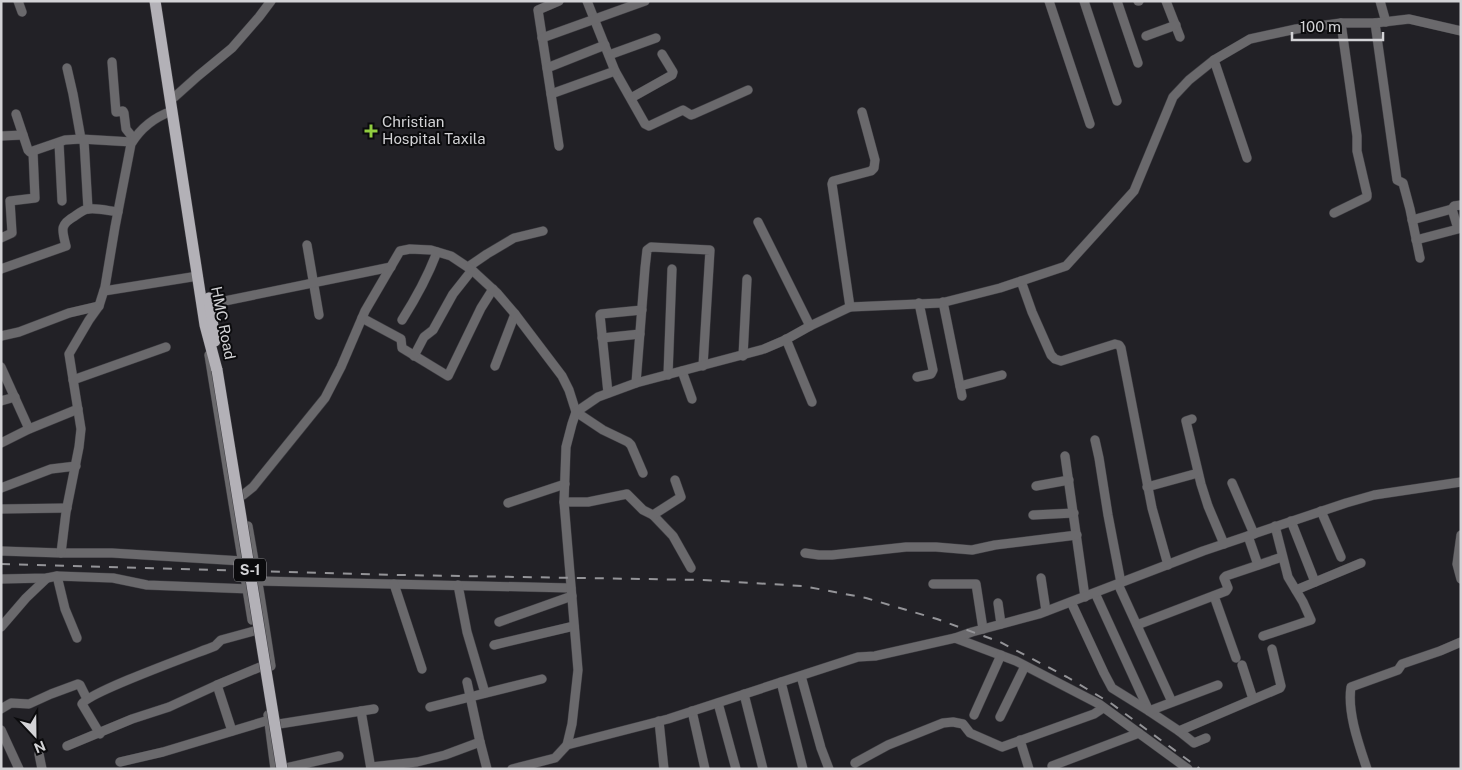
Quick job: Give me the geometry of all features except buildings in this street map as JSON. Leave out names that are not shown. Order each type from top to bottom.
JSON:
[{"type":"main road","name":"HMC Road","points":[[155,1],[210,304],[209,324]]},
{"type":"main road","name":"HMC Road","points":[[162,1],[173,102],[198,276],[209,324],[284,768]]},
{"type":"street","points":[[61,553],[81,429],[69,354],[99,306],[104,291],[126,165],[133,141],[148,124],[162,115],[173,102],[232,48],[271,1]]},
{"type":"street","points":[[559,1],[538,10],[559,146]]},
{"type":"street","points":[[587,1],[615,71],[645,124],[649,126],[683,110],[691,115],[748,90]]},
{"type":"street","points":[[542,38],[646,1]]},
{"type":"street","points":[[1049,1],[1090,124]]},
{"type":"street","points":[[1084,1],[1117,101]]},
{"type":"street","points":[[1117,1],[1138,63]]},
{"type":"street","points":[[1166,1],[1180,37]]},
{"type":"street","points":[[1380,1],[1386,22]]},
{"type":"street","points":[[576,412],[598,397],[636,383],[764,349],[850,307],[943,302],[1000,288],[1066,266],[1134,191],[1173,97],[1189,80],[1214,60],[1250,39],[1296,29],[1341,23],[1375,23],[1408,19],[1461,31]]},
{"type":"street","points":[[1334,213],[1366,197],[1367,194],[1357,151],[1357,136],[1341,23]]},
{"type":"street","points":[[1375,23],[1397,180],[1403,183],[1420,258]]},
{"type":"street","points":[[1146,36],[1176,25]]},
{"type":"street","points":[[609,55],[656,38]]},
{"type":"street","points":[[547,68],[605,45]]},
{"type":"street","points":[[631,98],[672,75],[673,72],[662,54]]},
{"type":"street","points":[[1214,60],[1247,158]]},
{"type":"street","points":[[112,62],[116,112],[123,111],[126,129],[133,141]]},
{"type":"street","points":[[67,68],[83,140],[88,209]]},
{"type":"street","points":[[551,94],[615,71]]},
{"type":"street","points":[[850,307],[832,184],[833,181],[871,171],[874,168],[875,160],[862,112]]},
{"type":"street","points":[[16,114],[30,152],[65,140],[133,141]]},
{"type":"street","points":[[1,136],[23,135]]},
{"type":"street","points":[[59,143],[62,201]]},
{"type":"street","points":[[1,238],[12,233],[10,201],[35,198],[33,152]]},
{"type":"street","points":[[1412,220],[1456,207],[1458,229],[1416,240]]},
{"type":"street","points":[[1,269],[66,246],[62,228],[66,220],[88,209],[118,212]]},
{"type":"street","points":[[758,222],[810,326]]},
{"type":"street","points":[[414,356],[424,337],[433,330],[453,294],[470,269],[487,254],[514,238],[543,231]]},
{"type":"street","points":[[307,245],[319,315]]},
{"type":"street","points":[[636,383],[647,250],[651,247],[710,250],[704,366]]},
{"type":"street","points":[[243,495],[253,487],[325,398],[341,368],[362,318],[400,251],[410,249],[431,250],[451,256],[470,269],[493,289],[515,314],[562,376],[576,412],[566,447],[564,502],[578,670],[572,724],[567,745],[555,758],[528,767],[512,769]]},
{"type":"street","points":[[402,320],[416,297],[437,252]]},
{"type":"street","points":[[210,304],[391,267]]},
{"type":"street","points":[[668,375],[672,269]]},
{"type":"street","points":[[104,291],[198,276]]},
{"type":"street","points":[[743,356],[747,279]]},
{"type":"street","points":[[1021,281],[1032,312],[1051,355],[1055,359],[1061,361],[1115,344],[1119,345],[1147,487],[1168,565]]},
{"type":"street","points":[[362,318],[401,339],[402,348],[448,376],[481,308],[493,289]]},
{"type":"street","points":[[943,302],[962,396]]},
{"type":"street","points":[[917,376],[932,374],[933,370],[918,304]]},
{"type":"street","points":[[1,336],[19,332],[69,313],[99,306]]},
{"type":"street","points":[[608,393],[600,315],[642,310]]},
{"type":"street","points":[[495,366],[515,314]]},
{"type":"street","points":[[209,324],[259,585],[284,768],[339,756]]},
{"type":"street","points":[[209,324],[211,373],[275,769]]},
{"type":"street","points":[[602,338],[640,334]]},
{"type":"street","points":[[786,339],[812,402]]},
{"type":"street","points":[[73,380],[166,347]]},
{"type":"street","points":[[1,368],[16,397],[29,429]]},
{"type":"street","points":[[682,371],[692,399]]},
{"type":"street","points":[[960,386],[1002,375]]},
{"type":"street","points":[[1,401],[16,397]]},
{"type":"street","points":[[1,443],[78,409]]},
{"type":"street","points":[[576,412],[632,445],[643,473]]},
{"type":"street","points":[[1192,418],[1186,421],[1198,473],[1208,506],[1224,544]]},
{"type":"street","points":[[1095,440],[1119,584],[1172,702]]},
{"type":"street","points":[[1066,456],[1085,597]]},
{"type":"street","points":[[1,488],[51,469],[76,466]]},
{"type":"street","points":[[1147,487],[1198,473]]},
{"type":"street","points":[[653,515],[681,497],[675,480]]},
{"type":"street","points":[[1036,486],[1069,480]]},
{"type":"street","points":[[567,745],[660,721],[858,658],[955,638],[1046,611],[1224,544],[1374,495],[1461,482]]},
{"type":"street","points":[[1232,483],[1251,535],[1258,565]]},
{"type":"street","points":[[508,503],[565,484]]},
{"type":"street","points":[[564,502],[588,502],[627,494],[631,496],[643,510],[653,515],[673,536],[691,568]]},
{"type":"street","points":[[1,509],[67,508]]},
{"type":"street","points":[[1321,511],[1341,557]]},
{"type":"street","points":[[1033,515],[1074,513]]},
{"type":"street","points":[[1291,521],[1314,582]]},
{"type":"street","points":[[1263,636],[1311,620],[1304,602],[1288,577],[1275,526]]},
{"type":"street","points":[[805,553],[832,555],[906,547],[972,550],[995,545],[1077,535]]},
{"type":"street","points":[[1461,535],[1457,564],[1461,579]]},
{"type":"street","points":[[1,551],[112,553],[242,561]]},
{"type":"street","points":[[1137,625],[1228,590],[1224,578],[1226,576],[1282,557]]},
{"type":"street","points":[[1296,590],[1361,563]]},
{"type":"street","points":[[1,579],[57,576],[113,578],[147,585],[246,588],[259,585],[458,585],[571,592]]},
{"type":"street","points":[[57,576],[65,609],[77,638]]},
{"type":"street","points":[[1,627],[26,598],[47,578]]},
{"type":"street","points":[[1041,578],[1046,611]]},
{"type":"street","points":[[394,584],[422,669]]},
{"type":"street","points":[[933,584],[976,584],[982,629]]},
{"type":"street","points":[[458,585],[467,632],[485,694]]},
{"type":"street","points":[[499,622],[571,592]]},
{"type":"street","points":[[1094,593],[1149,711]]},
{"type":"street","points":[[1214,596],[1253,699]]},
{"type":"street","points":[[1071,602],[1112,688],[1179,731],[1194,743],[1206,738]]},
{"type":"street","points":[[998,603],[1001,624]]},
{"type":"street","points":[[494,645],[574,626]]},
{"type":"street","points":[[100,734],[82,704],[87,699],[215,646],[221,640],[254,631]]},
{"type":"street","points":[[955,638],[1000,655],[1063,684],[1103,708],[1188,769]]},
{"type":"street","points":[[1367,769],[1352,714],[1351,687],[1398,670],[1402,664],[1461,642]]},
{"type":"street","points":[[1179,731],[1281,686],[1272,649]]},
{"type":"street","points":[[974,716],[1000,655]]},
{"type":"street","points":[[1000,717],[1025,666]]},
{"type":"street","points":[[68,746],[132,719],[169,707],[260,667]]},
{"type":"street","points":[[801,676],[821,748],[829,769]]},
{"type":"street","points":[[430,707],[542,680]]},
{"type":"street","points":[[467,682],[487,769]]},
{"type":"street","points":[[781,682],[803,769]]},
{"type":"street","points":[[1,708],[11,704],[29,704],[78,684],[87,699]]},
{"type":"street","points":[[217,685],[232,731]]},
{"type":"street","points":[[1149,711],[1218,685]]},
{"type":"street","points":[[744,694],[763,769]]},
{"type":"street","points":[[718,703],[736,769]]},
{"type":"street","points":[[855,763],[888,746],[944,722],[963,724],[970,733],[1002,746],[1094,714],[1103,708]]},
{"type":"street","points":[[279,724],[374,709]]},
{"type":"street","points":[[360,711],[371,768],[416,762],[445,755],[480,742]]},
{"type":"street","points":[[692,711],[705,769]]},
{"type":"street","points":[[120,762],[163,752],[268,720]]},
{"type":"street","points":[[660,721],[664,769]]},
{"type":"street","points":[[1,730],[19,769]]},
{"type":"street","points":[[1052,766],[1139,733]]},
{"type":"street","points":[[1020,740],[1029,769]]},
{"type":"street","points":[[38,754],[42,769]]},
{"type":"railway","points":[[1,564],[399,575],[703,580],[803,586],[866,598],[937,619],[1000,642],[1067,677],[1112,704],[1200,769]]},
{"type":"place","name":"Christian Hospital Taxila","points":[[371,131]]}]
